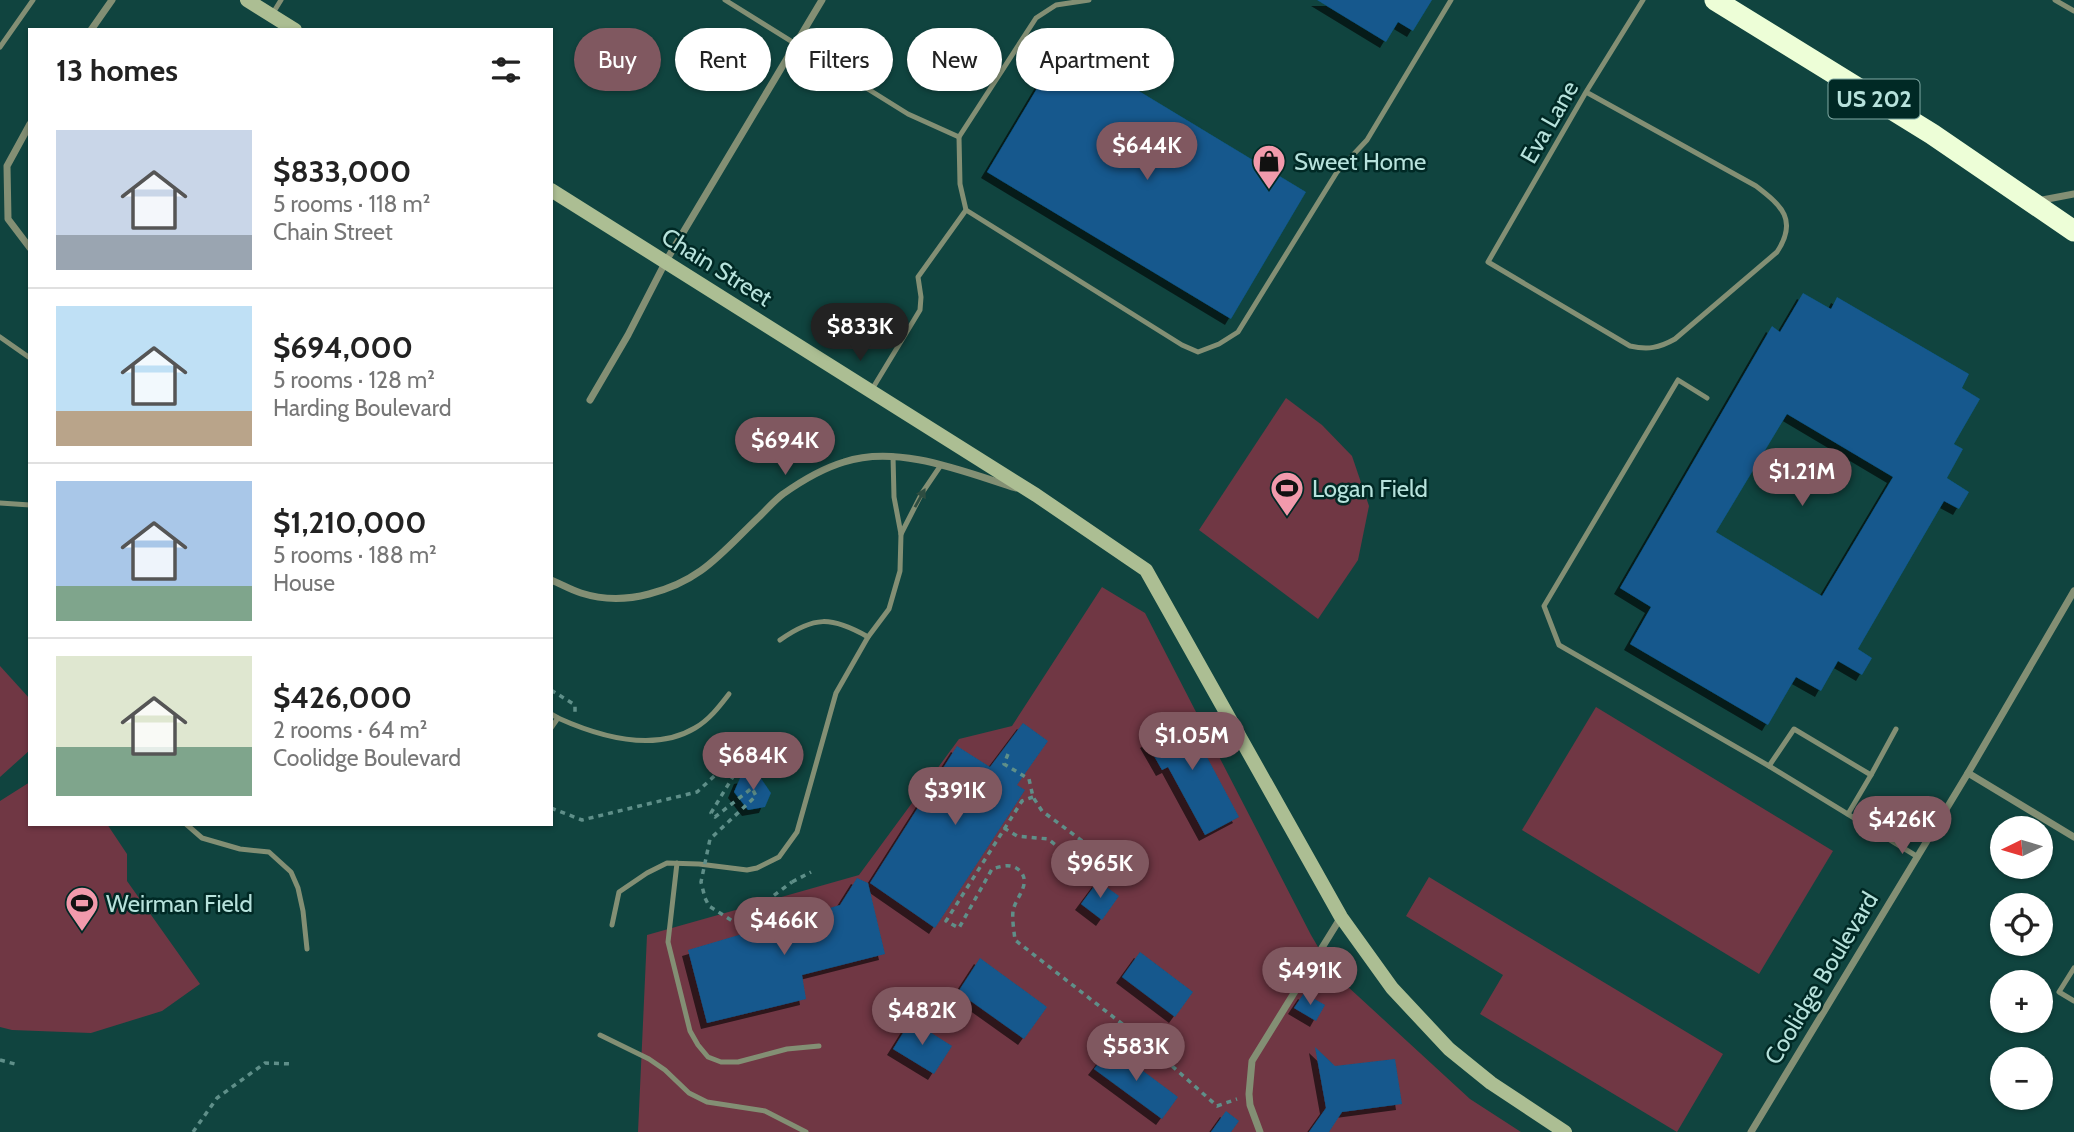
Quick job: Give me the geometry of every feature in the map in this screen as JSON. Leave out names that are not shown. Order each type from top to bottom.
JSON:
[{"type":"highway","name":"US 202","points":[[1715,0],[1932,134],[2074,231]]},
{"type":"street","points":[[92,28],[112,0]]},
{"type":"street","points":[[247,0],[292,28]]},
{"type":"street","points":[[805,28],[822,0]]},
{"type":"street","points":[[590,400],[628,335],[666,261],[785,61]]},
{"type":"street","points":[[28,128],[7,166],[8,219],[28,245]]},
{"type":"street","name":"Chain Street","points":[[553,191],[1036,495],[1146,570],[1341,917],[1392,988],[1449,1049],[1491,1083],[1565,1132]]},
{"type":"street","points":[[2031,202],[2074,194]]},
{"type":"street","points":[[553,581],[581,593],[610,600],[667,590],[692,579],[715,561],[783,494],[845,461],[893,456],[941,465],[1036,495]]},
{"type":"street","name":"Coolidge Boulevard","points":[[1751,1132],[1918,857],[2074,591]]},
{"type":"street","points":[[1968,773],[2074,837]]},
{"type":"street","points":[[1260,1132],[1249,1094],[1252,1061],[1341,917]]},
{"type":"lane","points":[[0,47],[33,0]]},
{"type":"lane","points":[[272,15],[281,0]]},
{"type":"lane","points":[[725,0],[785,38]]},
{"type":"lane","points":[[1087,1],[1056,5],[1036,18],[959,137],[960,184],[966,210],[1182,345],[1198,352],[1219,344],[1238,332],[1337,172],[1367,140],[1451,0]]},
{"type":"lane","name":"Eva Lane","points":[[1586,92],[1756,186],[1773,199],[1783,212],[1788,226],[1786,238],[1777,252],[1675,339],[1660,348],[1630,346],[1488,262],[1586,92],[1643,0]]},
{"type":"lane","points":[[2058,1],[2074,12]]},
{"type":"lane","points":[[871,91],[908,114],[959,137]]},
{"type":"lane","points":[[0,174],[7,166]]},
{"type":"lane","points":[[871,391],[920,310],[918,277],[966,210]]},
{"type":"lane","points":[[0,337],[28,357]]},
{"type":"lane","points":[[1707,398],[1678,380],[1544,606],[1559,645],[1769,766],[1918,857]]},
{"type":"lane","points":[[612,925],[620,892],[647,873],[667,863],[747,870],[757,868],[779,857],[797,832],[836,693],[868,637],[889,608],[900,571],[901,534],[894,497],[893,456]]},
{"type":"lane","points":[[901,534],[922,493],[941,465]]},
{"type":"lane","points":[[0,503],[28,506]]},
{"type":"lane","points":[[780,640],[815,621],[850,626],[868,637]]},
{"type":"lane","points":[[553,714],[573,725],[621,739],[671,737],[694,729],[711,716],[729,694]]},
{"type":"lane","points":[[553,725],[558,718]]},
{"type":"lane","points":[[1769,766],[1794,729],[1871,775]]},
{"type":"lane","points":[[1848,814],[1896,729]]},
{"type":"lane","points":[[188,826],[202,838],[240,849],[269,852],[290,872],[298,888],[307,949]]},
{"type":"lane","points":[[677,863],[668,942],[690,1031],[698,1045],[708,1057],[720,1062],[738,1062],[787,1049],[819,1046]]},
{"type":"lane","points":[[2074,968],[2059,992],[2074,1001]]},
{"type":"lane","points":[[600,1035],[649,1059],[689,1093],[707,1102],[765,1111],[806,1132]]},
{"type":"path","points":[[553,691],[575,705],[573,725]]},
{"type":"path","points":[[1008,754],[1004,764],[1029,779],[1033,797],[1042,811],[1097,852]]},
{"type":"path","points":[[553,809],[582,820],[697,792],[736,756],[743,760],[711,813],[715,817],[752,789],[756,796],[710,839],[701,882],[709,906],[734,922],[742,923],[754,919],[773,896],[811,872]]},
{"type":"path","points":[[1033,797],[1022,801],[946,921],[958,928],[992,869],[1007,865],[1014,867],[1023,874],[1024,882],[1013,909],[1015,940],[1144,1041],[1217,1106],[1249,1094]]},
{"type":"path","points":[[1004,828],[1017,836],[1048,839],[1075,860]]},
{"type":"path","points":[[0,1060],[15,1064]]},
{"type":"path","points":[[193,1132],[217,1098],[265,1063],[293,1063]]},
{"type":"shaded area","name":"Logan Field","points":[[1286,398],[1322,425],[1352,456],[1369,506],[1358,560],[1318,619],[1199,530]]},
{"type":"shaded area","points":[[1102,587],[1145,613],[1311,935],[1334,974],[1470,1099],[1521,1132],[638,1132],[647,935],[859,875],[959,739],[1012,726]]},
{"type":"shaded area","points":[[0,666],[28,697],[28,752],[0,777]]},
{"type":"shaded area","points":[[1596,707],[1833,851],[1759,974],[1522,830]]},
{"type":"shaded area","name":"Weirman Field","points":[[28,783],[28,826],[108,826],[127,854],[127,881],[200,984],[162,1011],[91,1033],[12,1030],[0,1027],[0,801]]},
{"type":"shaded area","points":[[1429,877],[1723,1054],[1677,1132],[1480,1014],[1503,975],[1406,916]]},
{"type":"building","points":[[1317,0],[1432,0],[1413,31],[1398,22],[1386,42]]},
{"type":"building","points":[[1035,91],[1139,91],[1306,192],[1231,319],[987,172]]},
{"type":"building","points":[[1803,293],[1831,309],[1837,297],[1969,374],[1962,388],[1980,399],[1954,444],[1963,449],[1947,478],[1969,492],[1959,509],[1944,501],[1858,649],[1872,658],[1862,675],[1838,661],[1821,691],[1796,677],[1768,725],[1630,644],[1651,607],[1620,588],[1772,326],[1780,332]],"holes":[[[1787,414],[1893,477],[1822,596],[1716,532]]]},
{"type":"building","points":[[1183,712],[1239,817],[1205,835],[1168,767],[1162,770],[1146,742],[1155,737],[1149,726]]},
{"type":"building","points":[[1023,723],[1048,741],[1017,785],[1025,790],[935,928],[870,883],[957,746],[990,767]]},
{"type":"building","points":[[758,774],[771,793],[765,807],[748,810],[734,792],[740,778]]},
{"type":"building","points":[[857,878],[868,883],[885,954],[802,975],[806,999],[707,1023],[688,950],[840,905]]},
{"type":"building","points":[[1098,881],[1119,896],[1102,920],[1081,904]]},
{"type":"building","points":[[1140,952],[1193,992],[1175,1017],[1122,977]]},
{"type":"building","points":[[980,958],[1047,1007],[1024,1039],[958,992]]},
{"type":"building","points":[[1304,993],[1325,1005],[1316,1021],[1294,1008]]},
{"type":"building","points":[[911,1020],[952,1046],[934,1074],[893,1049]]},
{"type":"building","points":[[1111,1047],[1178,1097],[1162,1119],[1094,1069]]},
{"type":"building","points":[[1315,1047],[1335,1066],[1395,1059],[1402,1104],[1342,1112],[1329,1132],[1309,1132],[1326,1108]]},
{"type":"building","points":[[1226,1111],[1239,1121],[1231,1132],[1211,1132]]},
{"type":"place","name":"Sweet Home","points":[[1269,191]]},
{"type":"place","name":"Logan Field","points":[[1287,518]]},
{"type":"place","name":"Weirman Field","points":[[82,933]]}]
